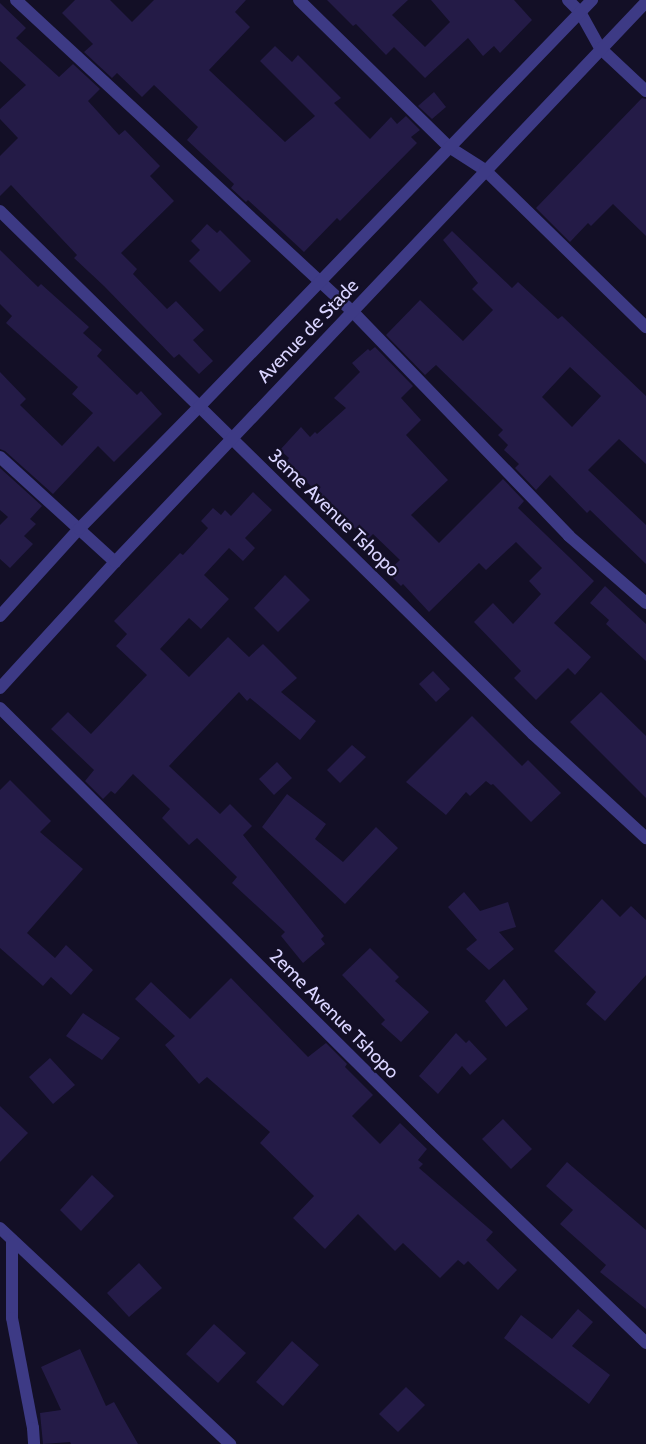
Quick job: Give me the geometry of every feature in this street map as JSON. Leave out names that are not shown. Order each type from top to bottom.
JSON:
[{"type":"street","points":[[16,0],[353,312],[569,536],[646,602]]},
{"type":"street","points":[[299,0],[449,147],[486,170],[646,327]]},
{"type":"street","points":[[568,0],[580,12],[600,48],[646,91]]},
{"type":"street","points":[[0,616],[79,529],[200,407],[592,0]]},
{"type":"street","name":"Avenue de Stade","points":[[0,688],[115,562],[353,312],[600,48],[646,2]]},
{"type":"street","name":"3eme Avenue Tshopo","points":[[0,211],[534,734],[646,838]]},
{"type":"street","points":[[0,457],[115,562]]},
{"type":"street","name":"2eme Avenue Tshopo","points":[[0,708],[430,1135],[646,1343]]},
{"type":"street","points":[[0,1228],[230,1444]]},
{"type":"street","points":[[12,1240],[6,1318],[33,1428],[34,1444]]},
{"type":"building","points":[[75,0],[110,0],[132,22],[154,0],[246,0],[235,12],[250,27],[209,70],[285,142],[315,116],[260,61],[275,46],[292,62],[298,55],[341,98],[334,103],[370,139],[391,117],[397,124],[406,116],[420,130],[411,137],[417,143],[340,221],[337,218],[304,252],[248,200],[246,202],[231,188],[234,184],[187,140],[198,127],[154,85],[142,97],[117,73],[112,78],[84,52],[93,44],[62,13]]},
{"type":"building","points":[[327,0],[408,0],[392,15],[425,47],[450,22],[431,0],[514,0],[532,20],[500,53],[494,46],[483,56],[468,38],[425,78],[394,47],[386,55],[356,24],[353,26]]},
{"type":"building","points":[[0,3],[26,28],[16,38],[59,77],[73,64],[100,89],[88,101],[119,135],[125,130],[160,166],[150,176],[174,201],[121,253],[137,269],[133,274],[167,309],[176,301],[204,330],[193,340],[213,361],[199,374],[179,354],[174,358],[74,258],[77,255],[11,185],[0,196],[0,156],[18,138],[0,119],[0,109],[26,85],[0,61]]},
{"type":"building","points":[[434,92],[446,107],[432,119],[418,106]]},
{"type":"building","points":[[642,98],[646,99],[646,236],[613,204],[591,226],[588,223],[570,242],[536,208]]},
{"type":"building","points":[[207,224],[217,233],[220,230],[251,261],[220,292],[189,261],[200,250],[191,241]]},
{"type":"building","points":[[452,231],[512,288],[518,282],[558,319],[562,316],[646,396],[646,464],[619,439],[588,470],[646,525],[646,564],[590,510],[587,513],[550,475],[536,490],[515,468],[519,464],[504,450],[508,445],[498,435],[503,430],[436,365],[425,375],[386,335],[420,300],[463,341],[493,310],[472,289],[478,283],[443,240]],"holes":[[[570,367],[601,396],[572,427],[542,397]]]},
{"type":"building","points":[[0,250],[38,287],[41,284],[89,327],[83,333],[102,350],[97,356],[137,395],[141,391],[162,414],[114,462],[98,446],[53,494],[5,451],[0,449],[0,372],[26,399],[20,405],[62,446],[93,413],[72,394],[78,387],[6,323],[12,316],[0,304]]},
{"type":"building","points":[[375,347],[413,386],[401,398],[421,420],[406,435],[448,480],[411,515],[439,543],[503,479],[524,501],[518,508],[594,581],[554,623],[591,657],[575,675],[568,668],[536,700],[514,678],[521,671],[474,622],[493,603],[513,624],[541,594],[529,581],[542,568],[516,542],[486,570],[479,563],[429,612],[403,584],[401,586],[387,572],[400,560],[373,534],[367,540],[286,462],[289,458],[280,450],[301,427],[310,437],[315,432],[317,434],[346,408],[334,398],[360,372],[352,363],[368,349],[370,351]]},
{"type":"building","points":[[0,468],[42,506],[30,519],[36,524],[24,536],[33,544],[10,568],[0,559],[0,525],[8,517],[0,510]]},
{"type":"building","points":[[253,492],[272,510],[245,538],[255,548],[243,561],[229,548],[204,575],[229,599],[201,629],[189,618],[160,649],[189,677],[228,637],[249,657],[263,644],[297,678],[281,692],[316,721],[300,740],[250,698],[247,701],[239,692],[169,766],[220,814],[230,804],[252,826],[243,835],[324,936],[321,939],[325,944],[303,963],[281,936],[285,932],[232,883],[237,877],[197,838],[189,845],[162,818],[170,809],[133,774],[115,794],[111,791],[103,799],[85,781],[94,770],[51,729],[68,712],[91,734],[147,675],[116,646],[127,634],[114,621],[180,553],[183,555],[208,528],[201,521],[213,508],[221,515],[225,510],[231,516]]},
{"type":"building","points":[[285,575],[310,600],[278,632],[254,608]]},
{"type":"building","points":[[605,586],[646,624],[646,661],[606,624],[609,620],[590,603]]},
{"type":"building","points":[[433,671],[450,689],[436,702],[419,684]]},
{"type":"building","points":[[601,692],[646,736],[646,798],[570,722]]},
{"type":"building","points":[[472,716],[522,766],[528,760],[561,793],[531,822],[493,784],[491,785],[486,781],[470,796],[466,792],[446,815],[406,782]]},
{"type":"building","points":[[352,745],[366,757],[340,783],[327,770]]},
{"type":"building","points":[[277,762],[292,778],[274,795],[259,779]]},
{"type":"building","points":[[10,780],[51,821],[40,832],[83,869],[27,933],[55,958],[66,945],[93,970],[71,995],[51,977],[43,986],[0,948],[0,790]]},
{"type":"building","points":[[287,794],[326,824],[315,839],[343,862],[376,827],[398,848],[345,904],[262,827]]},
{"type":"building","points":[[464,892],[480,911],[508,902],[516,927],[499,932],[514,949],[489,970],[466,949],[477,940],[448,907]]},
{"type":"building","points":[[602,899],[620,917],[631,906],[646,920],[646,975],[605,1021],[586,1004],[596,992],[554,951]]},
{"type":"building","points":[[370,948],[399,977],[395,981],[429,1012],[401,1042],[381,1024],[385,1020],[342,975]]},
{"type":"building","points":[[231,978],[308,1057],[326,1043],[347,1064],[345,1067],[373,1095],[352,1116],[380,1144],[400,1123],[427,1149],[418,1160],[423,1164],[419,1168],[493,1232],[486,1240],[517,1270],[498,1290],[468,1261],[464,1265],[458,1260],[440,1278],[403,1243],[395,1251],[358,1214],[325,1249],[293,1218],[314,1196],[260,1143],[270,1132],[207,1077],[199,1084],[165,1045],[175,1036],[135,999],[151,982],[190,1019]]},
{"type":"building","points":[[504,979],[528,1009],[506,1027],[485,1001]]},
{"type":"building","points":[[83,1013],[120,1038],[102,1060],[66,1036]]},
{"type":"building","points":[[456,1033],[466,1043],[469,1040],[487,1059],[470,1075],[462,1066],[438,1094],[419,1076]]},
{"type":"building","points":[[50,1058],[75,1085],[53,1104],[29,1077]]},
{"type":"building","points":[[0,1106],[28,1133],[0,1162]]},
{"type":"building","points":[[503,1119],[532,1149],[511,1169],[482,1139]]},
{"type":"building","points":[[567,1162],[646,1230],[646,1309],[600,1272],[606,1265],[560,1224],[573,1210],[546,1186]]},
{"type":"building","points":[[92,1175],[114,1196],[81,1231],[60,1210]]},
{"type":"building","points":[[139,1263],[162,1288],[129,1317],[107,1293]]},
{"type":"building","points":[[578,1309],[593,1322],[572,1346],[610,1375],[589,1404],[504,1338],[521,1315],[552,1339]]},
{"type":"building","points":[[214,1324],[246,1353],[218,1383],[186,1354]]},
{"type":"building","points":[[292,1341],[319,1365],[283,1406],[256,1382]]},
{"type":"building","points":[[80,1349],[106,1406],[114,1402],[138,1444],[71,1444],[70,1442],[43,1444],[40,1413],[61,1410],[41,1367]]},
{"type":"building","points":[[406,1387],[425,1405],[398,1432],[379,1414]]}]
